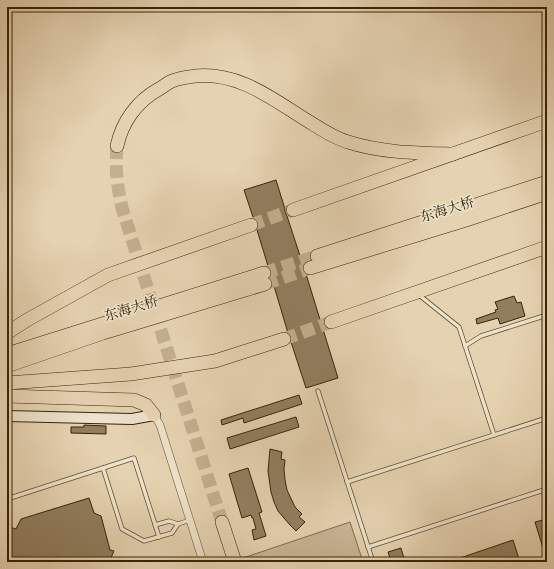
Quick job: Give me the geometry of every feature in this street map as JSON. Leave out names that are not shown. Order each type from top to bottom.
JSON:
[{"type":"highway","points":[[117,146],[123,127],[131,114],[142,101],[172,81],[189,77],[204,76],[221,77],[240,81],[259,90],[328,133],[348,142],[375,150],[453,154]]},
{"type":"highway","points":[[293,210],[547,121]]},
{"type":"highway","name":"东海大桥","points":[[317,256],[547,182]]},
{"type":"highway","name":"东海大桥","points":[[310,268],[466,220],[547,193]]},
{"type":"highway","points":[[7,334],[27,320],[108,275],[251,225]]},
{"type":"highway","points":[[331,322],[547,248]]},
{"type":"highway","name":"东海大桥","points":[[7,354],[265,278],[7,366]]},
{"type":"highway","points":[[7,383],[131,374],[216,361],[284,339]]},
{"type":"highway","points":[[7,396],[134,400],[146,405],[154,415]]},
{"type":"highway","points":[[222,522],[235,562]]},
{"type":"main road","points":[[7,416],[132,419],[154,415]]},
{"type":"street","points":[[154,415],[160,425],[203,562]]},
{"type":"lane","points":[[416,293],[459,327],[494,435]]},
{"type":"lane","points":[[466,346],[481,336],[547,315]]},
{"type":"lane","points":[[318,391],[373,562]]},
{"type":"lane","points":[[347,482],[547,418]]},
{"type":"lane","points":[[7,499],[134,458],[159,537]]},
{"type":"lane","points":[[103,468],[122,529],[144,541],[172,533],[178,524],[190,520]]},
{"type":"lane","points":[[368,548],[547,489]]},
{"type":"lane","points":[[155,525],[169,520],[178,524]]},
{"type":"shaded area","points":[[350,522],[363,562],[241,562],[240,559]]},
{"type":"building","points":[[276,180],[303,265],[302,270],[306,274],[338,378],[306,388],[291,342],[292,337],[288,333],[271,276],[272,271],[268,266],[257,230],[259,223],[253,217],[244,190]]},
{"type":"building","points":[[514,296],[517,303],[521,302],[525,316],[500,324],[498,318],[477,324],[476,319],[496,312],[495,310],[498,309],[495,302]]},
{"type":"building","points":[[299,395],[302,404],[244,423],[243,418],[222,425],[221,420]]},
{"type":"building","points":[[296,417],[299,427],[230,449],[227,438]]},
{"type":"building","points":[[84,425],[106,426],[106,434],[71,433],[71,427],[84,427]]},
{"type":"building","points":[[270,449],[282,452],[281,459],[285,460],[284,469],[287,490],[295,507],[302,514],[299,517],[305,522],[296,531],[278,511],[274,502],[268,471]]},
{"type":"building","points":[[248,468],[262,512],[259,513],[266,536],[254,540],[252,530],[256,529],[253,518],[251,515],[242,518],[229,474]]},
{"type":"building","points":[[89,498],[94,513],[101,516],[110,550],[114,551],[109,562],[7,562],[7,528],[10,527],[16,529],[21,519]]},
{"type":"building","points":[[547,519],[547,558],[546,558],[535,522]]},
{"type":"building","points":[[513,540],[520,562],[461,562],[460,558]]},
{"type":"building","points":[[401,548],[405,562],[379,562],[390,558],[388,552]]},
{"type":"tunnel","points":[[117,146],[117,177],[122,208],[222,522]]},
{"type":"tunnel","points":[[251,225],[293,210]]},
{"type":"tunnel","points":[[264,273],[317,256]]},
{"type":"tunnel","points":[[265,284],[310,268]]},
{"type":"tunnel","points":[[284,339],[331,322]]}]
